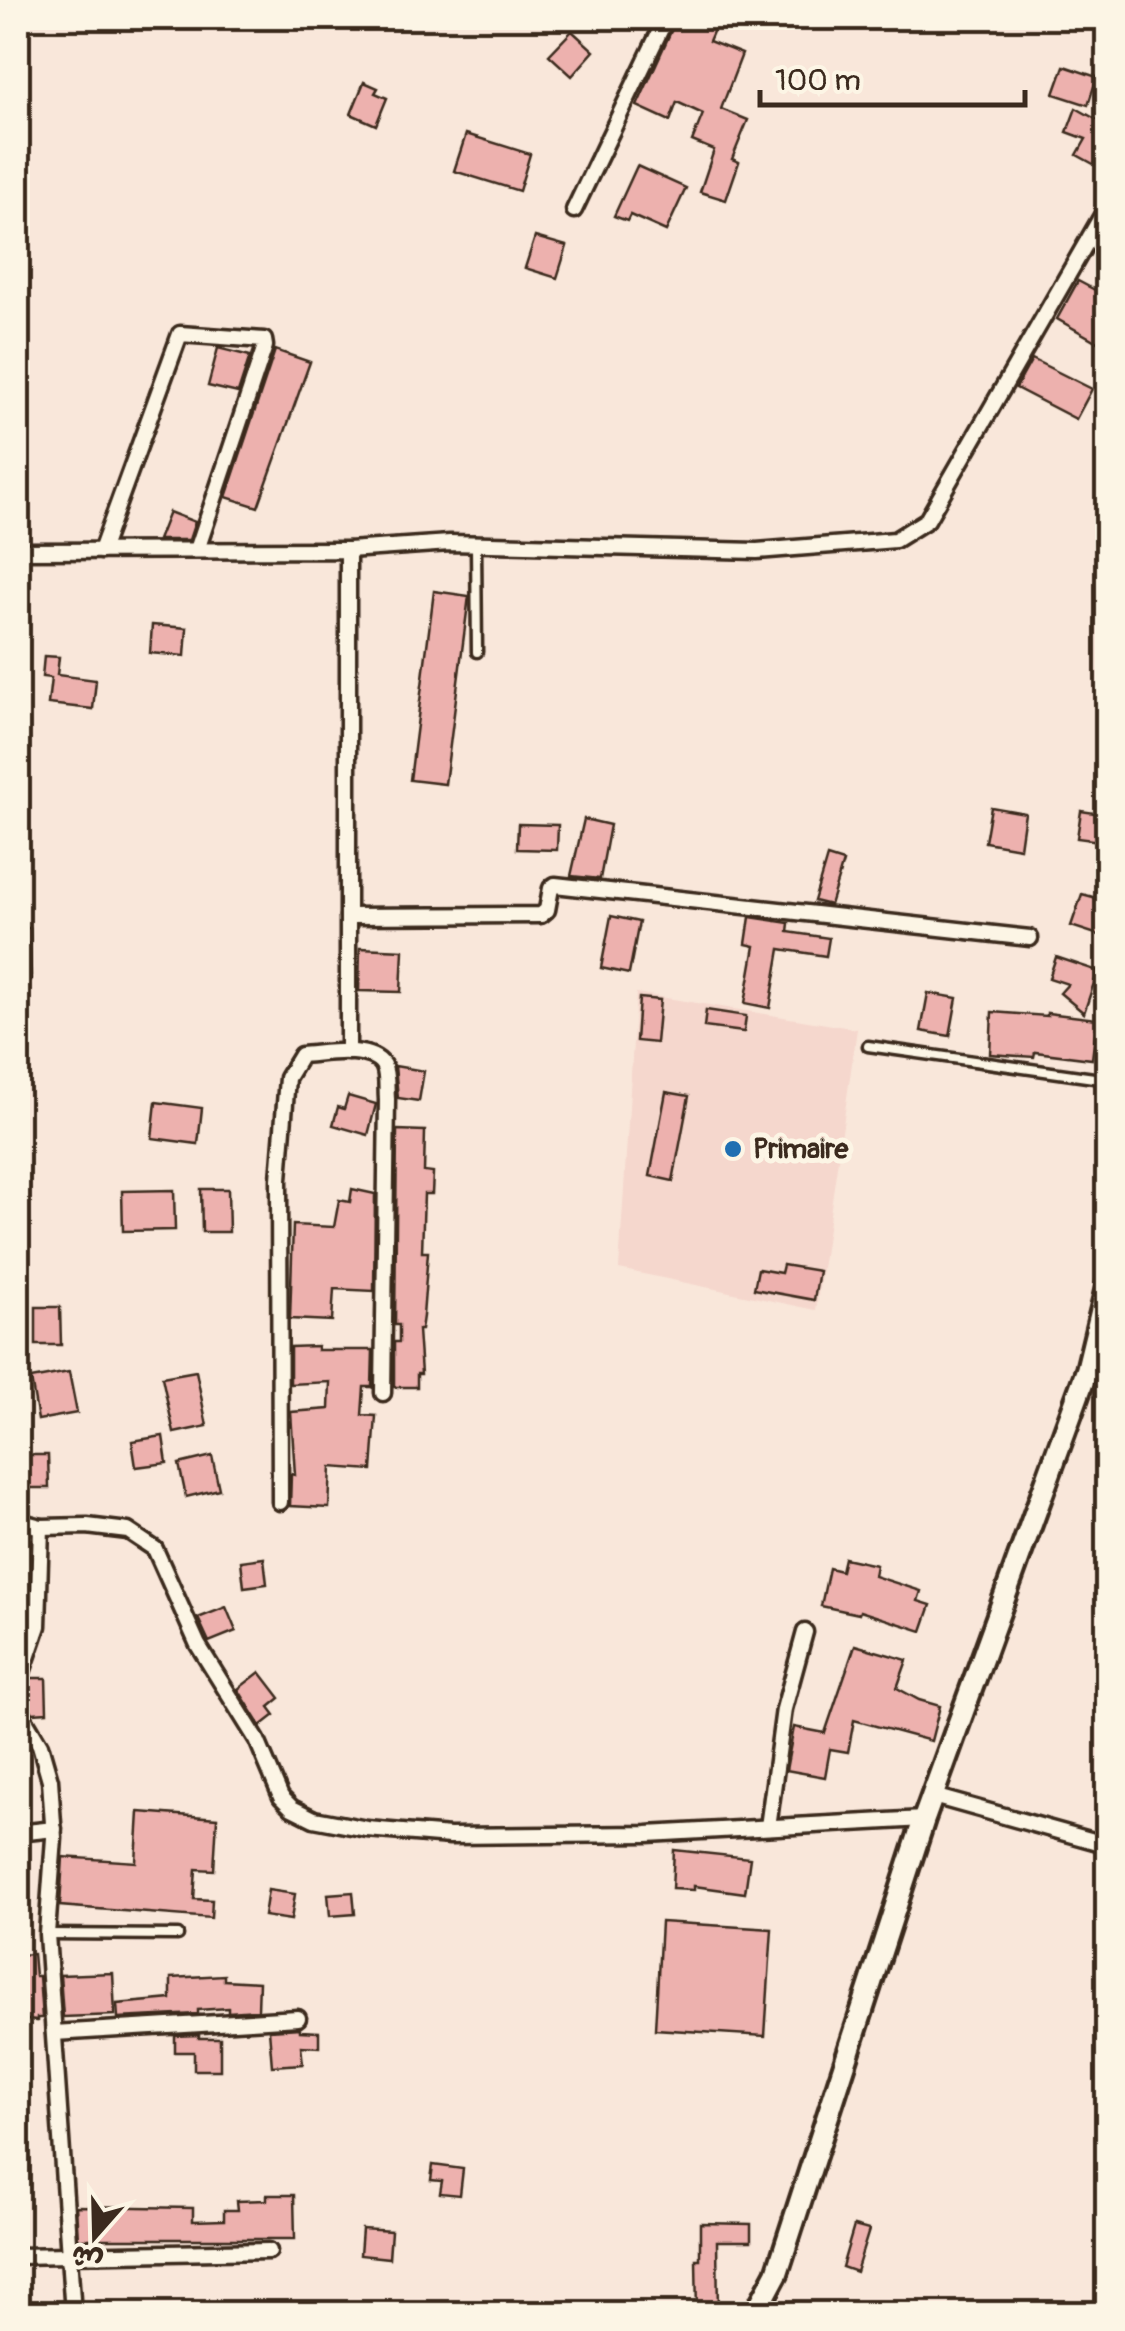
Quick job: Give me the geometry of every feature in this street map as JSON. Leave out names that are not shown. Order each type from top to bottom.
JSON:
[{"type":"street","points":[[574,210],[666,18]]},
{"type":"street","points":[[18,551],[348,550],[476,544],[757,551],[894,540],[927,520],[1107,207]]},
{"type":"street","points":[[101,551],[180,334],[264,340],[266,346],[198,550]]},
{"type":"street","points":[[348,550],[348,1052]]},
{"type":"street","points":[[348,916],[541,915],[547,910],[551,888],[556,886],[1030,938]]},
{"type":"street","points":[[280,1502],[279,1179],[287,1078],[301,1055],[348,1052],[374,1058],[385,1069],[383,1393]]},
{"type":"street","points":[[755,2314],[777,2273],[924,1819],[1087,1370],[1108,1283]]},
{"type":"street","points":[[18,1522],[41,1527],[86,1526],[128,1531],[155,1549],[198,1645],[256,1740],[281,1797],[292,1808],[314,1819],[367,1829],[450,1836],[647,1834],[924,1819]]},
{"type":"street","points":[[18,1684],[38,1626],[41,1527]]},
{"type":"street","points":[[768,1828],[784,1710],[804,1632]]},
{"type":"street","points":[[18,1708],[40,1745],[50,1780],[54,1829],[47,1934],[72,2314]]},
{"type":"street","points":[[932,1796],[1108,1845]]},
{"type":"street","points":[[18,1833],[54,1829]]},
{"type":"street","points":[[54,2034],[298,2018]]},
{"type":"street","points":[[18,2256],[269,2252]]},
{"type":"lane","points":[[476,544],[477,652]]},
{"type":"lane","points":[[868,1046],[1108,1080]]},
{"type":"lane","points":[[47,1934],[178,1935]]},
{"type":"shaded area","name":"Primaire","points":[[636,993],[857,1029],[816,1310],[619,1269]]},
{"type":"building","points":[[677,18],[719,18],[709,41],[742,54],[721,109],[748,120],[732,159],[739,162],[726,200],[700,192],[714,150],[692,141],[703,114],[677,102],[670,121],[637,106]]},
{"type":"building","points":[[572,31],[594,51],[572,76],[549,55]]},
{"type":"building","points":[[1064,66],[1097,77],[1088,105],[1054,94]]},
{"type":"building","points":[[364,82],[378,88],[375,93],[387,98],[376,125],[351,114]]},
{"type":"building","points":[[1076,108],[1108,126],[1108,172],[1077,155],[1086,139],[1067,132]]},
{"type":"building","points":[[466,134],[530,154],[519,191],[454,171]]},
{"type":"building","points":[[637,166],[686,188],[666,231],[630,215],[627,221],[614,216]]},
{"type":"building","points":[[535,237],[567,246],[557,278],[525,268]]},
{"type":"building","points":[[1078,281],[1108,297],[1108,348],[1057,319]]},
{"type":"building","points":[[218,348],[250,356],[238,393],[208,386]]},
{"type":"building","points":[[275,350],[310,362],[258,507],[226,497]]},
{"type":"building","points":[[1032,359],[1092,389],[1076,419],[1016,388]]},
{"type":"building","points":[[169,512],[195,522],[189,540],[158,540]]},
{"type":"building","points":[[434,591],[469,596],[445,784],[410,780]]},
{"type":"building","points":[[152,625],[187,628],[185,656],[150,653]]},
{"type":"building","points":[[44,656],[59,657],[57,675],[96,680],[93,709],[48,704],[51,678],[42,677]]},
{"type":"building","points":[[991,807],[1025,813],[1020,848],[985,842]]},
{"type":"building","points":[[1081,811],[1108,815],[1108,842],[1077,838]]},
{"type":"building","points":[[584,819],[610,825],[600,879],[571,876]]},
{"type":"building","points":[[518,824],[558,825],[557,850],[517,849]]},
{"type":"building","points":[[827,857],[843,862],[830,905],[814,901]]},
{"type":"building","points":[[1082,894],[1108,901],[1108,938],[1071,926]]},
{"type":"building","points":[[611,916],[639,922],[629,974],[601,968]]},
{"type":"building","points":[[750,917],[789,923],[788,932],[829,938],[826,956],[780,949],[770,1008],[745,1003],[755,946],[746,944]]},
{"type":"building","points":[[18,928],[30,928],[31,980],[18,981]]},
{"type":"building","points":[[360,948],[403,950],[401,992],[359,991]]},
{"type":"building","points":[[1056,957],[1098,971],[1084,1013],[1060,993],[1068,984],[1049,978]]},
{"type":"building","points":[[928,993],[957,998],[950,1036],[921,1031]]},
{"type":"building","points":[[639,998],[660,1000],[656,1043],[636,1041]]},
{"type":"building","points":[[706,1010],[746,1016],[744,1032],[704,1027]]},
{"type":"building","points":[[992,1012],[1097,1019],[1092,1059],[1035,1052],[1034,1057],[990,1054]]},
{"type":"building","points":[[395,1066],[424,1071],[419,1101],[398,1098]]},
{"type":"building","points":[[666,1092],[689,1096],[673,1181],[650,1176]]},
{"type":"building","points":[[348,1096],[376,1104],[368,1135],[333,1125],[338,1107],[344,1109]]},
{"type":"building","points":[[156,1102],[202,1108],[198,1144],[152,1138]]},
{"type":"building","points":[[397,1130],[425,1131],[424,1172],[433,1173],[432,1194],[424,1194],[422,1252],[428,1252],[423,1316],[418,1330],[421,1374],[417,1374],[417,1387],[394,1387],[394,1342],[399,1342],[399,1325],[395,1325]]},
{"type":"building","points":[[201,1189],[228,1189],[229,1232],[202,1232]]},
{"type":"building","points":[[352,1189],[375,1194],[374,1291],[334,1289],[332,1321],[290,1319],[293,1225],[334,1227],[339,1200],[350,1202]]},
{"type":"building","points":[[174,1190],[175,1230],[123,1231],[122,1191]]},
{"type":"building","points":[[783,1265],[819,1271],[814,1300],[754,1289],[758,1269],[781,1273]]},
{"type":"building","points":[[36,1307],[60,1307],[61,1345],[36,1345]]},
{"type":"building","points":[[317,1346],[317,1350],[373,1350],[372,1387],[364,1387],[362,1415],[376,1416],[372,1470],[331,1467],[329,1508],[290,1506],[291,1474],[295,1475],[291,1412],[329,1409],[330,1382],[290,1384],[290,1347]]},
{"type":"building","points":[[196,1371],[207,1426],[174,1433],[162,1377]]},
{"type":"building","points":[[69,1372],[77,1413],[38,1420],[31,1379]]},
{"type":"building","points":[[163,1436],[167,1463],[136,1467],[132,1441]]},
{"type":"building","points":[[25,1455],[48,1455],[49,1488],[25,1488]]},
{"type":"building","points":[[212,1456],[219,1489],[186,1497],[179,1464]]},
{"type":"building","points":[[264,1558],[267,1584],[244,1587],[241,1561]]},
{"type":"building","points":[[844,1558],[876,1565],[874,1576],[921,1591],[918,1601],[931,1605],[922,1631],[860,1611],[859,1614],[821,1606],[829,1568],[841,1571]]},
{"type":"building","points":[[226,1607],[236,1631],[209,1642],[198,1618]]},
{"type":"building","points":[[855,1645],[907,1660],[897,1688],[940,1706],[931,1741],[854,1720],[848,1752],[830,1749],[825,1777],[786,1770],[794,1727],[825,1733]]},
{"type":"building","points":[[260,1672],[280,1698],[269,1707],[275,1715],[261,1726],[238,1689]]},
{"type":"building","points":[[31,1678],[46,1678],[47,1712],[33,1713],[25,1700]]},
{"type":"building","points":[[139,1812],[217,1818],[214,1870],[196,1869],[194,1899],[212,1900],[211,1918],[60,1906],[63,1857],[136,1862]]},
{"type":"building","points":[[674,1850],[750,1858],[745,1893],[694,1886],[694,1890],[672,1889]]},
{"type":"building","points":[[268,1890],[295,1894],[291,1920],[264,1916]]},
{"type":"building","points":[[353,1892],[355,1914],[330,1916],[328,1894]]},
{"type":"building","points":[[661,1922],[772,1929],[765,2036],[655,2029]]},
{"type":"building","points":[[33,1954],[42,2018],[37,2021],[18,2019],[18,1955]]},
{"type":"building","points":[[113,1973],[115,2015],[63,2017],[60,1975]]},
{"type":"building","points":[[224,1975],[224,1980],[259,1982],[258,2010],[228,2012],[228,2008],[198,2010],[198,2014],[118,2018],[117,2004],[171,1999],[171,1978]]},
{"type":"building","points":[[300,2028],[319,2032],[319,2047],[301,2046],[303,2064],[272,2066],[269,2030]]},
{"type":"building","points":[[175,2036],[220,2038],[220,2070],[194,2070],[194,2052],[175,2052]]},
{"type":"building","points":[[433,2165],[463,2169],[460,2195],[440,2193],[442,2181],[431,2180]]},
{"type":"building","points":[[267,2195],[294,2195],[295,2239],[78,2239],[76,2206],[193,2208],[193,2221],[224,2220],[224,2210],[238,2210],[237,2201],[267,2200]]},
{"type":"building","points":[[700,2223],[751,2224],[751,2241],[717,2241],[718,2314],[697,2314]]},
{"type":"building","points":[[854,2226],[869,2230],[856,2272],[842,2267]]},
{"type":"building","points":[[362,2229],[391,2231],[389,2258],[360,2255]]},
{"type":"place","name":"Primaire","points":[[733,1149]]}]
